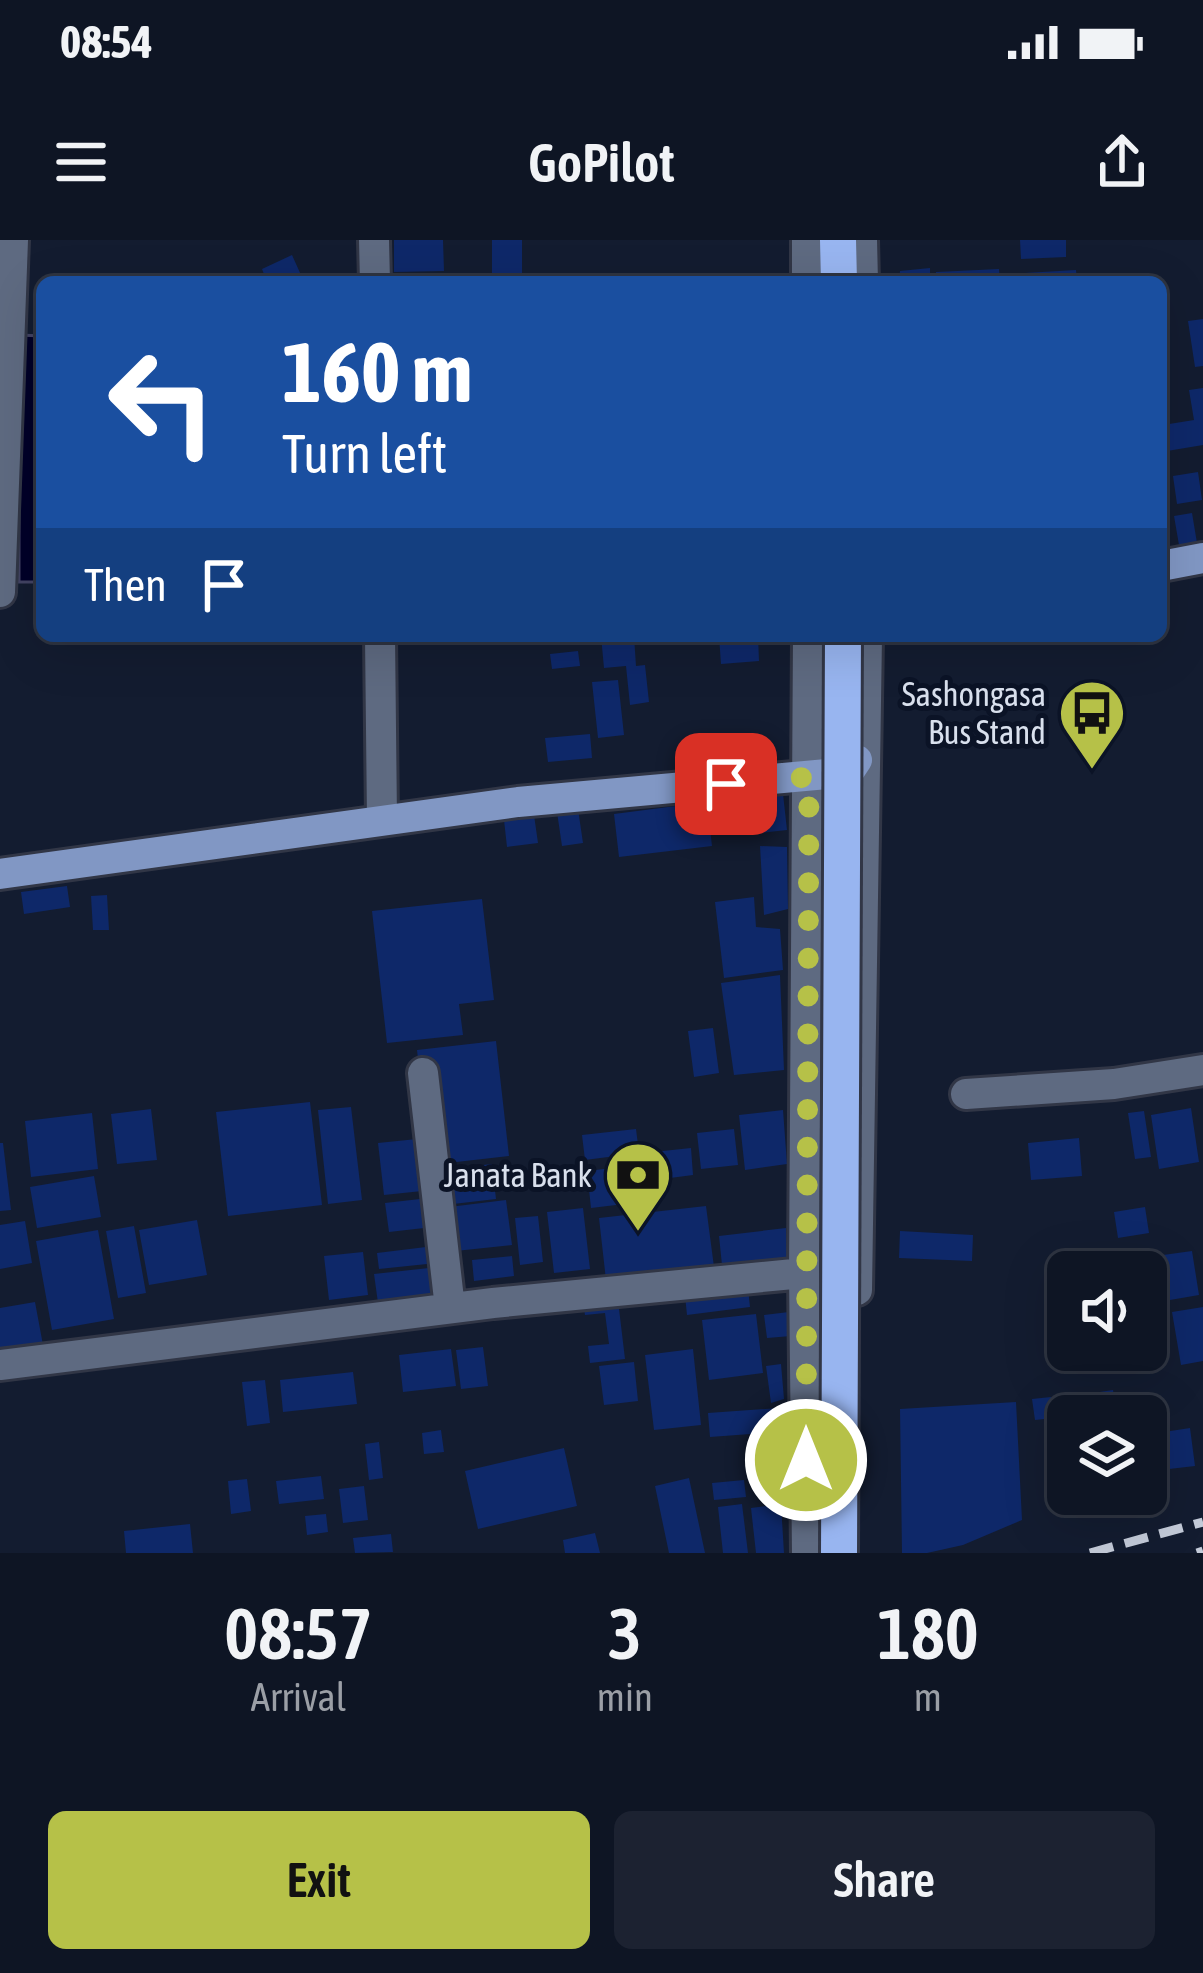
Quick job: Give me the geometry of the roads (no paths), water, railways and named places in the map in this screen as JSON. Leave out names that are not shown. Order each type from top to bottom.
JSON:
[{"type":"highway","points":[[838,240],[838,276]]},
{"type":"highway","points":[[838,1553],[843,642]]},
{"type":"main road","points":[[1167,565],[1203,559]]},
{"type":"main road","points":[[0,874],[518,802],[849,772],[855,767],[863,642]]},
{"type":"street","points":[[0,592],[13,240]]},
{"type":"street","points":[[374,240],[375,276]]},
{"type":"street","points":[[807,240],[807,276]]},
{"type":"street","points":[[862,240],[862,276]]},
{"type":"street","points":[[380,642],[382,820]]},
{"type":"street","points":[[807,1553],[808,642]]},
{"type":"street","points":[[852,1553],[863,642]]},
{"type":"street","points":[[966,1094],[1114,1084],[1203,1070]]},
{"type":"street","points":[[423,1073],[450,1308]]},
{"type":"street","points":[[0,1364],[450,1308],[804,1273]]},
{"type":"water","points":[[19,335],[36,336],[36,582],[19,582]]},
{"type":"railway","points":[[1090,1553],[1203,1522]]},
{"type":"railway","points":[[1197,1553],[1203,1551]]},
{"type":"place","name":"Sashongasa Bus Stand","points":[[1092,772]]},
{"type":"place","name":"Janata Bank","points":[[638,1234]]}]
